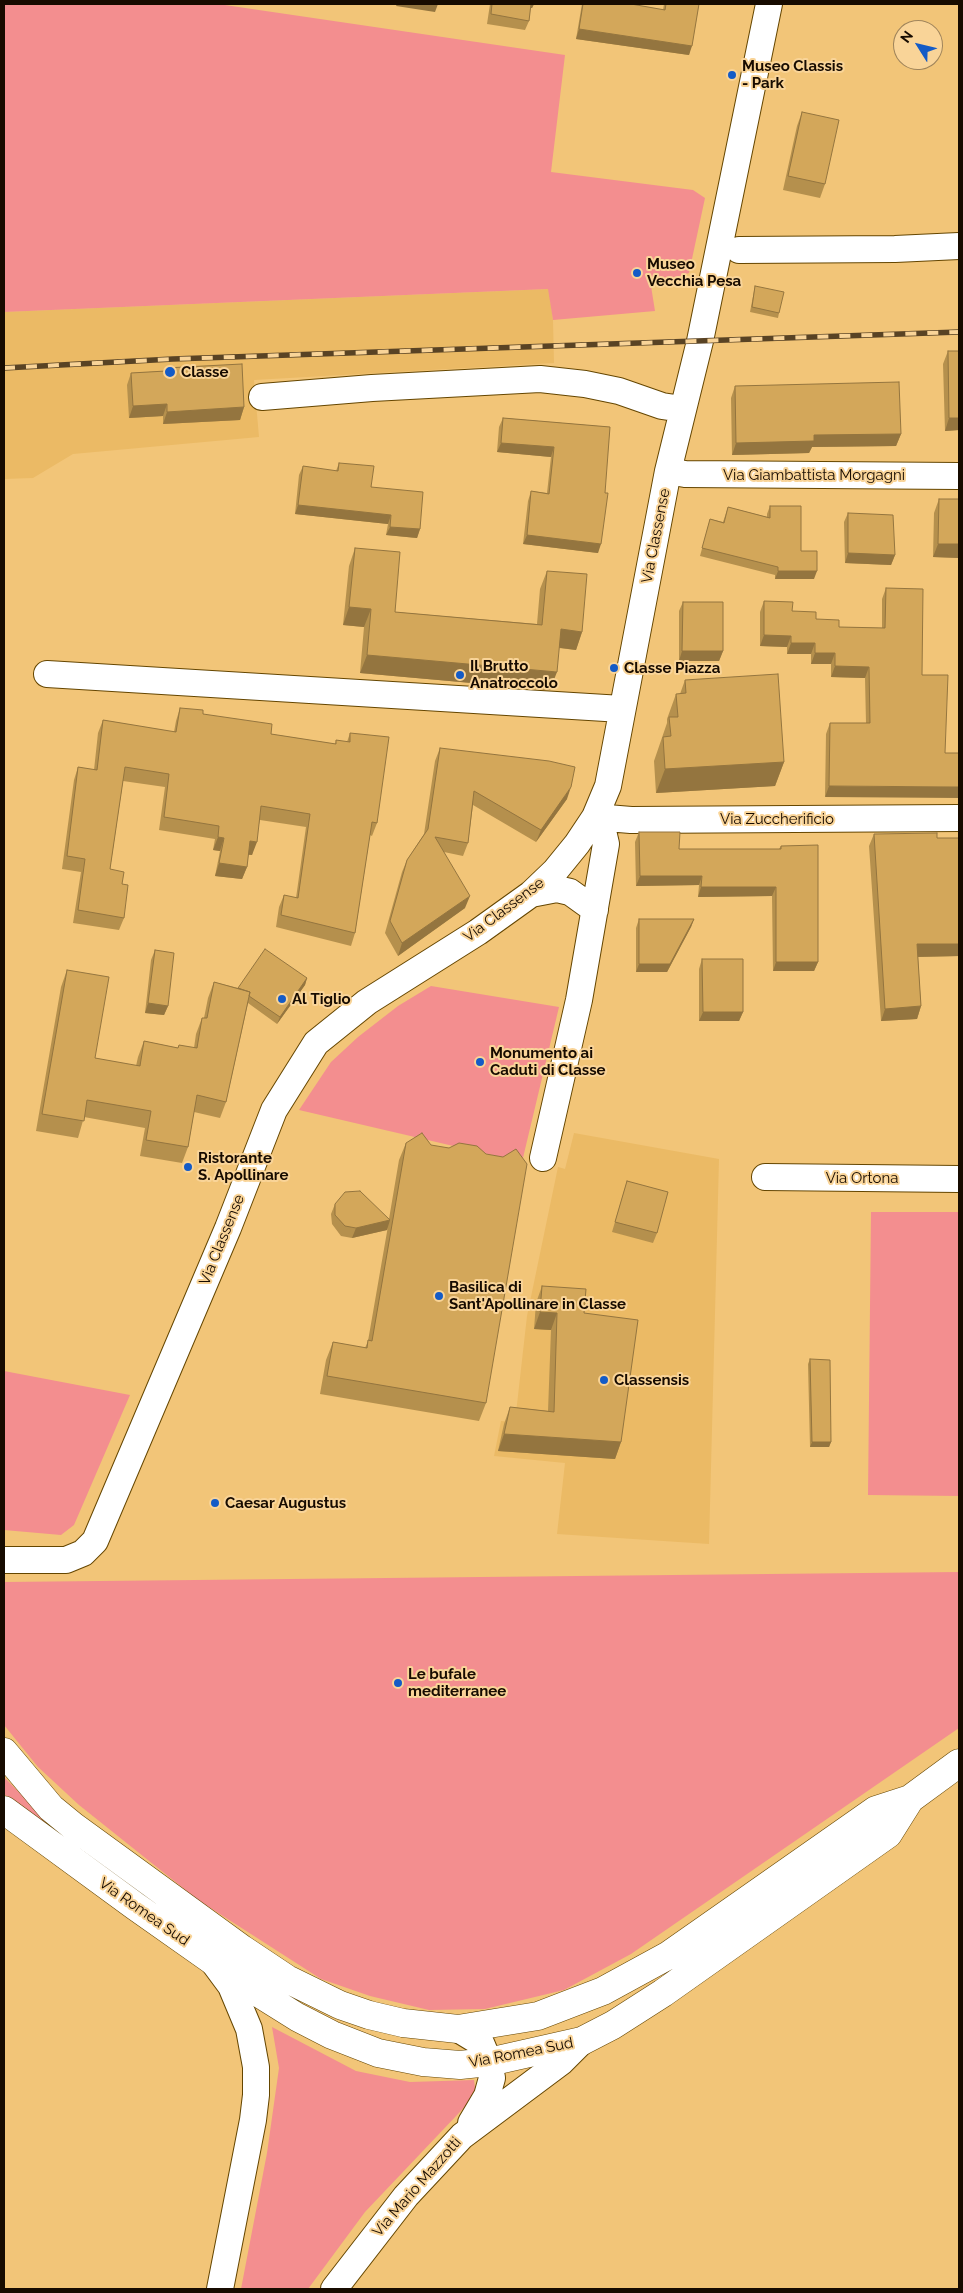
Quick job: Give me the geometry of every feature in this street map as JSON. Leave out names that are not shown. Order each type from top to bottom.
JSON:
[{"type":"main road","name":"Via Romea Sud","points":[[4,1752],[51,1808],[73,1826],[177,1903],[287,1979],[340,2006],[369,2015],[403,2023],[458,2029],[538,2016],[603,1991],[669,1955],[876,1810],[910,1800]]},
{"type":"main road","name":"Via Romea Sud","points":[[4,1810],[212,1960],[297,2017],[332,2035],[378,2053],[423,2062],[460,2065],[489,2062],[582,2041],[613,2025],[663,1993],[888,1834],[910,1800],[959,1763]]},
{"type":"street","name":"Via Classense","points":[[4,1560],[66,1560],[83,1553],[95,1541],[228,1228],[274,1110],[316,1043],[367,1002],[478,932],[530,894],[556,871],[595,817],[608,786],[668,471],[700,341],[769,4]]},
{"type":"street","points":[[739,250],[895,249],[959,246]]},
{"type":"street","points":[[262,397],[372,388],[540,379],[619,390],[662,406],[682,409]]},
{"type":"street","name":"Via Giambattista Morgagni","points":[[668,471],[685,474],[959,476]]},
{"type":"street","points":[[47,674],[622,709]]},
{"type":"street","points":[[543,1158],[579,1000],[606,844],[603,831],[595,817]]},
{"type":"street","name":"Via Zuccherificio","points":[[595,817],[631,820],[959,818]]},
{"type":"street","points":[[530,894],[557,889],[570,892],[595,910]]},
{"type":"street","name":"Via Ortona","points":[[765,1177],[959,1178]]},
{"type":"street","points":[[212,1960],[231,1986],[249,2029],[256,2067],[256,2095],[253,2120],[220,2289]]},
{"type":"street","points":[[458,2029],[481,2043],[489,2062],[492,2078],[488,2096],[462,2136]]},
{"type":"street","name":"Via Mario Mazzotti","points":[[334,2289],[406,2196],[462,2136],[561,2062],[582,2041]]},
{"type":"shaded area","points":[[4,4],[218,4],[565,55],[551,172],[693,190],[705,198],[689,273],[651,286],[655,311],[553,320],[548,289],[4,312]]},
{"type":"shaded area","points":[[549,289],[553,320],[554,363],[254,380],[259,437],[73,454],[33,478],[4,479],[4,312]]},
{"type":"shaded area","points":[[431,986],[559,1007],[522,1162],[299,1110],[331,1062],[358,1037],[398,1006]]},
{"type":"shaded area","points":[[574,1133],[719,1159],[709,1544],[557,1534],[565,1463],[494,1456],[501,1421],[515,1422],[527,1316],[558,1167],[565,1169]]},
{"type":"shaded area","points":[[871,1212],[959,1212],[959,1496],[868,1495]]},
{"type":"shaded area","points":[[4,1371],[130,1395],[74,1525],[61,1535],[4,1530]]},
{"type":"shaded area","points":[[959,1572],[959,1728],[631,1954],[564,1990],[485,2009],[429,2010],[370,1996],[321,1979],[198,1900],[79,1805],[38,1767],[4,1725],[4,1582]]},
{"type":"shaded area","points":[[4,1777],[58,1832],[4,1794]]},
{"type":"shaded area","points":[[272,2027],[356,2071],[410,2082],[474,2080],[476,2095],[365,2212],[308,2289],[241,2289],[267,2153],[279,2068]]},
{"type":"building","points":[[492,4],[531,4],[529,21],[491,14]]},
{"type":"building","points":[[583,4],[631,4],[665,10],[666,4],[699,4],[692,46],[579,29]]},
{"type":"building","points":[[802,112],[839,120],[825,184],[788,176]]},
{"type":"building","points":[[755,286],[784,292],[779,313],[752,307]]},
{"type":"building","points":[[948,351],[959,351],[959,418],[949,418]]},
{"type":"building","points":[[242,364],[244,407],[167,412],[167,404],[133,406],[131,373],[166,371],[166,368]]},
{"type":"building","points":[[899,382],[901,434],[814,435],[814,441],[736,443],[735,386]]},
{"type":"building","points":[[503,418],[610,427],[605,493],[608,493],[601,544],[527,535],[531,491],[549,494],[554,447],[501,443]]},
{"type":"building","points":[[339,463],[374,466],[371,487],[423,492],[420,529],[390,527],[391,515],[298,505],[303,466],[338,471]]},
{"type":"building","points":[[939,499],[959,499],[959,544],[938,544]]},
{"type":"building","points":[[770,506],[801,506],[801,551],[817,551],[817,571],[778,571],[778,567],[702,548],[710,519],[724,523],[728,507],[770,518]]},
{"type":"building","points":[[848,513],[893,515],[895,555],[848,553]]},
{"type":"building","points":[[355,548],[400,552],[395,612],[542,625],[547,571],[587,574],[582,632],[561,629],[557,672],[367,655],[371,609],[349,607]]},
{"type":"building","points":[[886,588],[923,589],[922,675],[948,675],[945,753],[959,753],[959,787],[829,786],[830,723],[870,723],[869,667],[835,666],[835,653],[815,653],[815,643],[791,643],[791,636],[764,635],[764,601],[793,602],[792,611],[816,612],[816,619],[839,620],[839,627],[885,628]]},
{"type":"building","points":[[683,602],[723,602],[723,651],[682,651]]},
{"type":"building","points":[[778,674],[784,762],[665,769],[663,737],[671,736],[669,717],[678,717],[676,694],[686,693],[685,680]]},
{"type":"building","points":[[180,708],[203,710],[203,714],[272,724],[271,734],[336,744],[336,740],[350,742],[350,733],[389,737],[377,823],[372,822],[355,933],[281,915],[284,895],[298,898],[310,814],[261,806],[257,842],[250,841],[247,867],[219,863],[224,838],[218,837],[219,826],[164,817],[169,774],[125,767],[110,869],[124,872],[122,884],[128,885],[124,918],[78,910],[85,859],[67,856],[78,767],[97,770],[103,720],[176,732]]},
{"type":"building","points":[[440,748],[549,761],[575,767],[571,787],[541,830],[474,791],[468,843],[435,837],[470,896],[402,943],[390,921],[407,860],[428,829]]},
{"type":"building","points":[[639,832],[680,832],[679,849],[781,849],[781,846],[818,845],[818,962],[776,962],[776,887],[701,887],[702,876],[640,876]]},
{"type":"building","points":[[937,833],[937,838],[959,838],[959,944],[917,944],[921,1006],[885,1009],[874,834]]},
{"type":"building","points":[[639,919],[694,919],[670,964],[639,964]]},
{"type":"building","points":[[265,949],[307,978],[280,1017],[249,996],[250,992],[238,988]]},
{"type":"building","points":[[155,950],[174,953],[168,1006],[148,1003]]},
{"type":"building","points":[[702,959],[743,959],[743,1012],[703,1012]]},
{"type":"building","points":[[67,970],[109,977],[95,1058],[140,1066],[144,1041],[178,1048],[179,1045],[197,1048],[202,1018],[207,1018],[214,982],[250,992],[226,1102],[197,1095],[188,1147],[146,1140],[151,1111],[87,1100],[84,1121],[42,1114]]},
{"type":"building","name":"Basilica di Sant'Apollinare in Classe","points":[[422,1133],[431,1145],[449,1148],[459,1143],[477,1146],[486,1154],[503,1157],[516,1149],[527,1164],[486,1403],[327,1376],[333,1342],[367,1348],[368,1340],[372,1341],[406,1143]]},
{"type":"building","points":[[627,1181],[668,1192],[657,1233],[615,1222]]},
{"type":"building","points":[[360,1191],[390,1220],[356,1228],[345,1226],[335,1215],[335,1204],[345,1192]]},
{"type":"building","points":[[542,1286],[586,1289],[584,1313],[638,1320],[621,1442],[504,1434],[510,1407],[554,1412],[557,1313],[540,1312]]},
{"type":"building","points":[[810,1359],[830,1360],[831,1442],[812,1442]]},
{"type":"railway","points":[[4,368],[173,359],[959,332]]},
{"type":"place","name":"Museo Classis - Park","points":[[732,75]]},
{"type":"place","name":"Museo Vecchia Pesa","points":[[637,273]]},
{"type":"place","name":"Classe","points":[[170,372]]},
{"type":"place","name":"Classe Piazza","points":[[614,668]]},
{"type":"place","name":"Il Brutto Anatroccolo","points":[[460,675]]},
{"type":"place","name":"Al Tiglio","points":[[282,999]]},
{"type":"place","name":"Monumento ai Caduti di Classe","points":[[480,1062]]},
{"type":"place","name":"Ristorante S. Apollinare","points":[[188,1167]]},
{"type":"place","name":"Basilica di Sant'Apollinare in Classe","points":[[439,1296]]},
{"type":"place","name":"Classensis","points":[[604,1380]]},
{"type":"place","name":"Caesar Augustus","points":[[215,1503]]},
{"type":"place","name":"Le bufale mediterranee","points":[[398,1683]]}]
